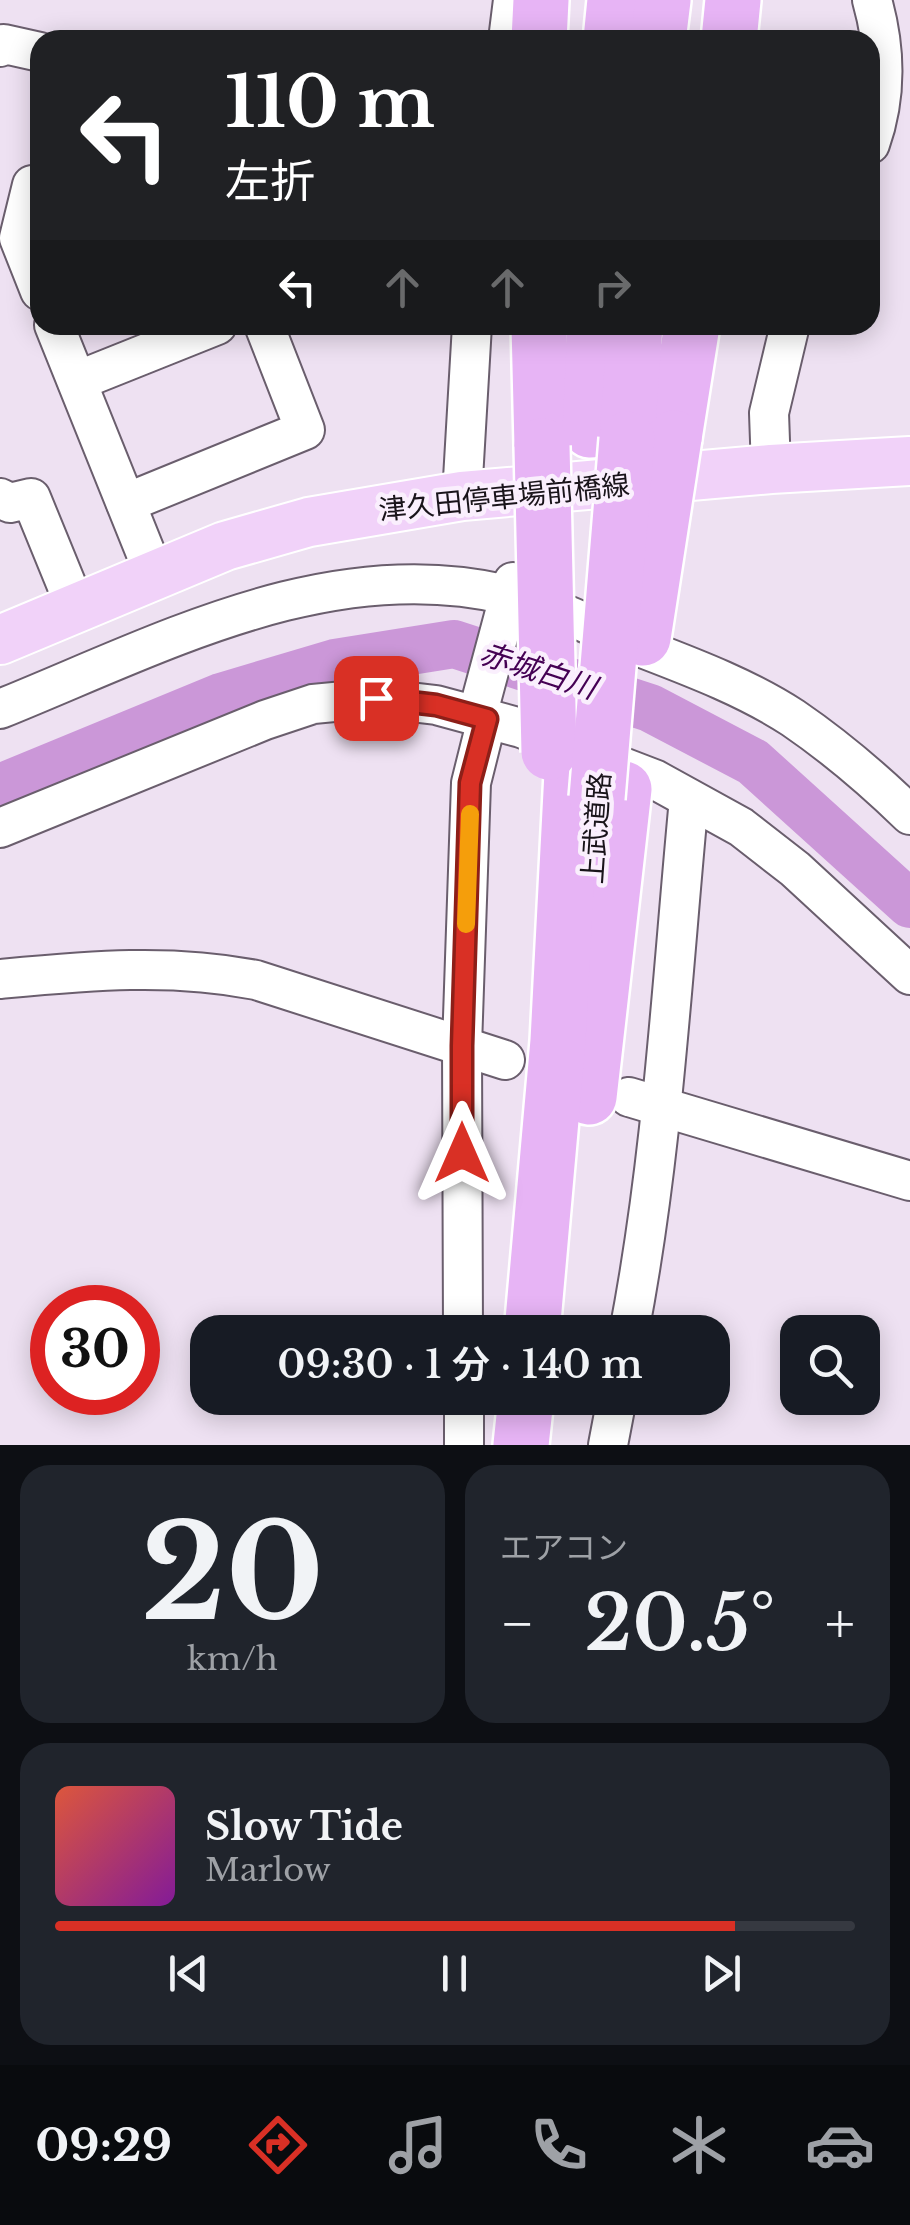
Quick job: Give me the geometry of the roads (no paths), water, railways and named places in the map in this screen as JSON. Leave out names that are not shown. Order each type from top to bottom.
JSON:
[{"type":"highway","points":[[540,30],[541,0]]},
{"type":"highway","points":[[612,30],[615,0]]},
{"type":"highway","points":[[659,30],[663,0]]},
{"type":"highway","points":[[729,30],[733,0]]},
{"type":"highway","points":[[545,335],[624,446]]},
{"type":"highway","name":"上武道路","points":[[597,335],[624,446]]},
{"type":"highway","name":"上武道路","points":[[554,1315],[558,1041],[634,335]]},
{"type":"highway","points":[[586,778],[624,446],[686,335]]},
{"type":"highway","name":"上武道路","points":[[554,1315],[586,778]]},
{"type":"highway","points":[[521,1445],[524,1415]]},
{"type":"highway","points":[[554,1445],[557,1415]]},
{"type":"main road","name":"津久田停車場前橋線","points":[[0,640],[226,546],[309,522],[462,496],[624,446],[771,470],[910,461]]},
{"type":"street","points":[[509,30],[512,0]]},
{"type":"street","points":[[872,0],[878,30]]},
{"type":"street","points":[[880,37],[884,80],[880,98]]},
{"type":"street","points":[[0,47],[4,44],[30,50]]},
{"type":"street","points":[[24,184],[19,238],[30,265]]},
{"type":"street","points":[[58,335],[154,576]]},
{"type":"street","points":[[77,381],[191,335]]},
{"type":"street","points":[[126,503],[304,430],[268,335]]},
{"type":"street","points":[[462,496],[471,335]]},
{"type":"street","points":[[771,470],[768,413],[788,335]]},
{"type":"street","points":[[463,1315],[462,1046],[470,783],[481,713],[514,582],[658,641],[624,446]]},
{"type":"street","points":[[0,498],[10,504],[31,498],[76,608]]},
{"type":"street","points":[[0,709],[247,610],[304,594],[354,587],[464,587],[509,599],[718,678],[792,718],[910,815]]},
{"type":"street","points":[[0,828],[313,704],[376,698],[436,705],[481,713],[654,779],[741,827],[795,869],[910,975]]},
{"type":"street","points":[[633,1315],[644,1253],[645,1102],[689,798]]},
{"type":"street","points":[[0,979],[138,968],[214,972],[256,980],[505,1060]]},
{"type":"street","points":[[645,1102],[910,1182]]},
{"type":"street","points":[[464,1415],[464,1445]]},
{"type":"street","points":[[608,1445],[614,1415]]},
{"type":"waterway","name":"赤城白川","points":[[0,788],[221,697],[335,663],[454,644],[650,708],[753,762],[910,904]]}]
